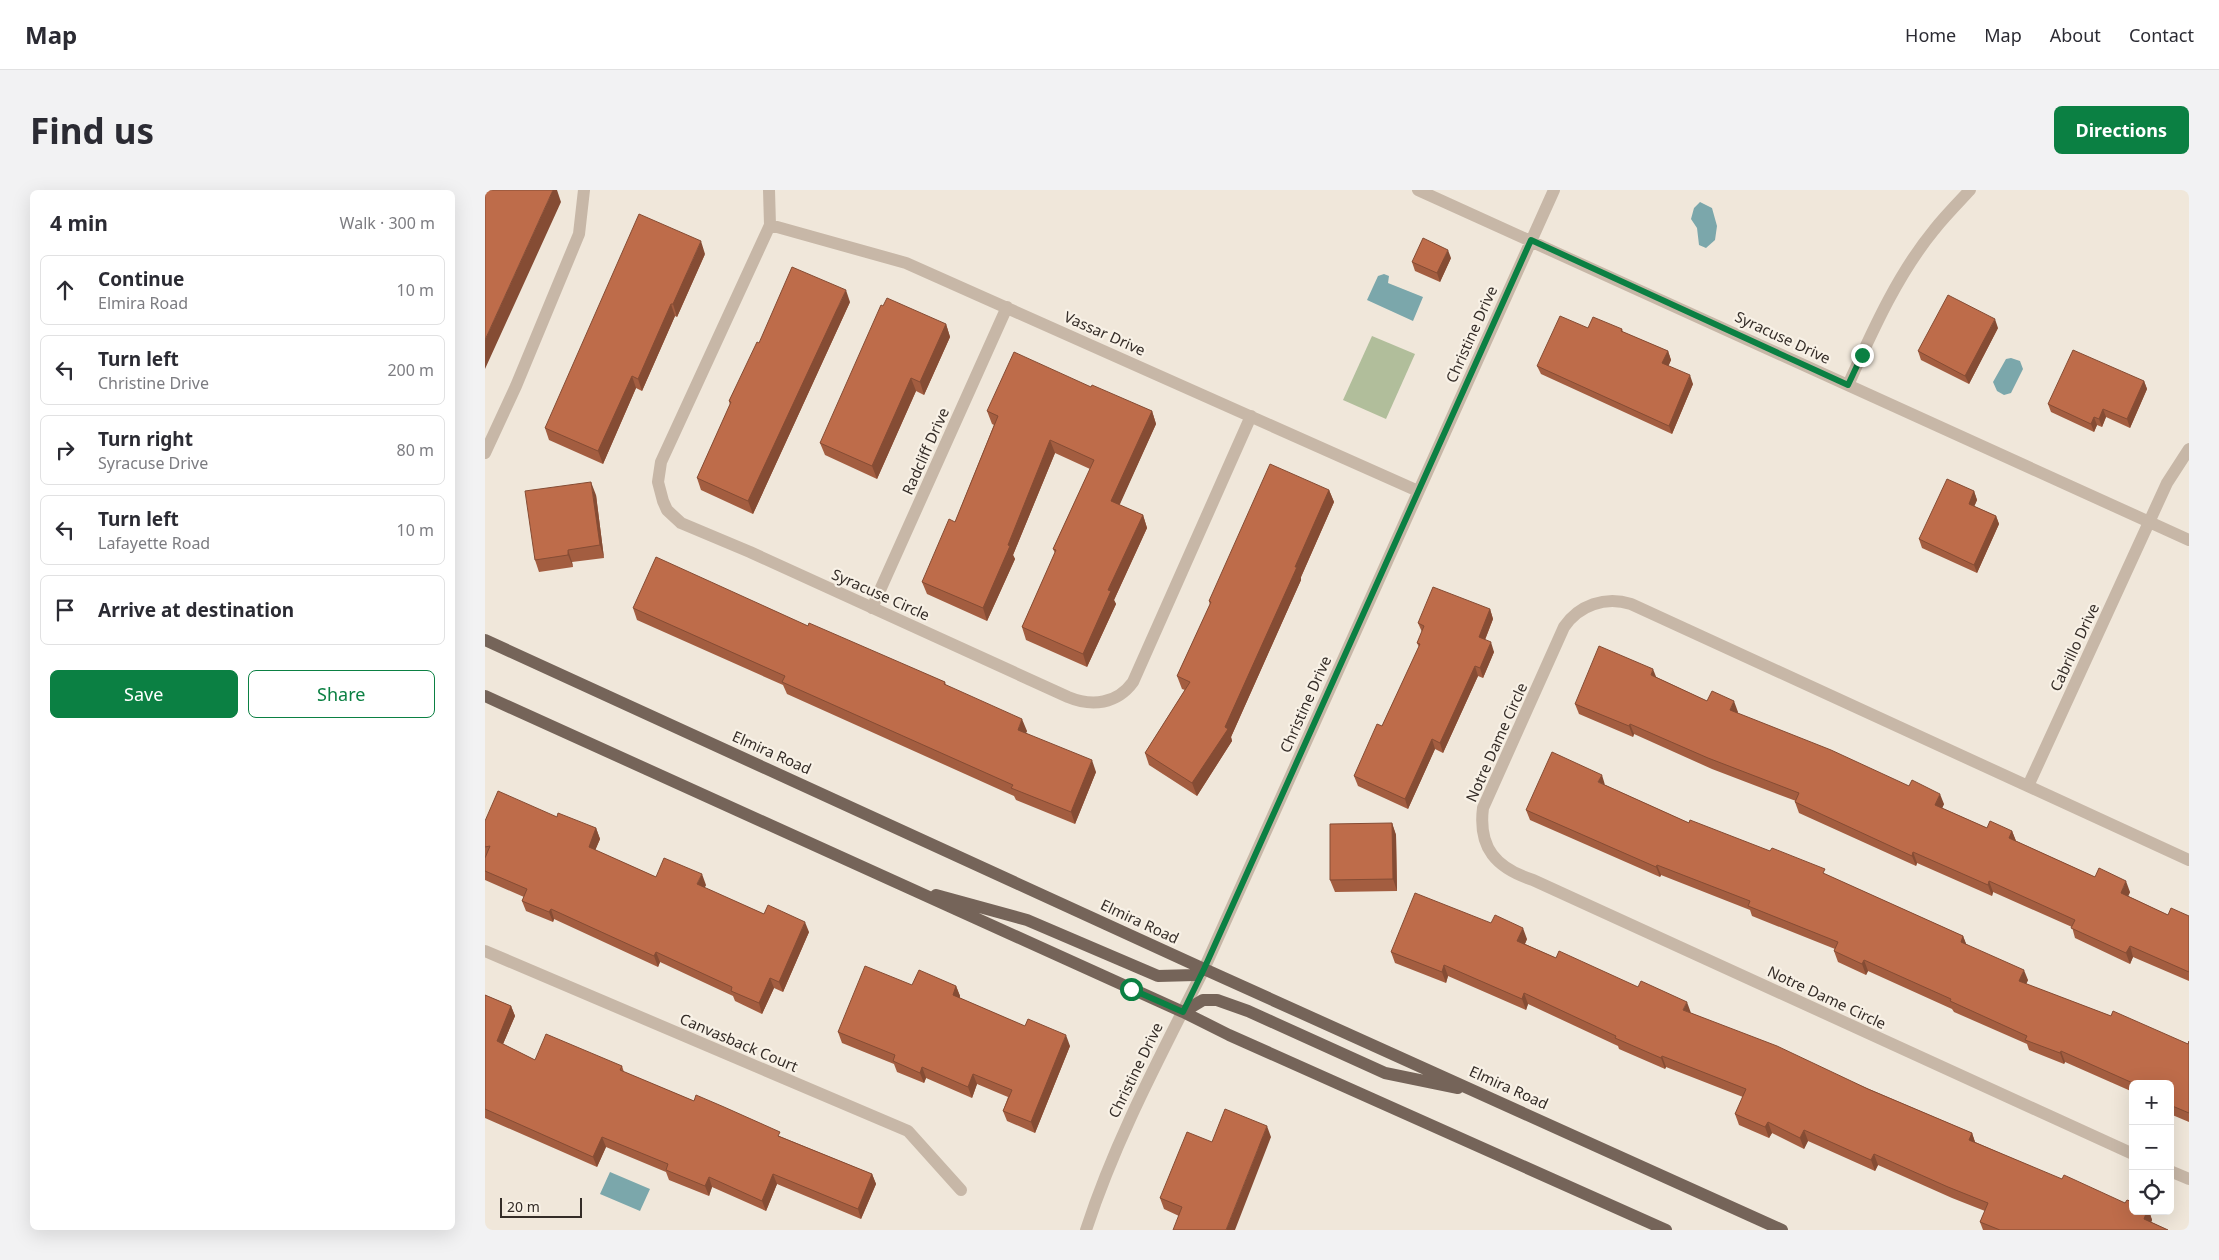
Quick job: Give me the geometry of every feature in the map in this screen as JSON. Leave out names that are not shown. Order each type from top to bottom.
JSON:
[{"type":"main road","name":"Elmira Road","points":[[485,640],[1204,969],[1782,1230]]},
{"type":"main road","points":[[485,696],[1183,1012],[1229,1035],[1666,1230]]},
{"type":"main road","points":[[912,890],[957,900],[1027,920],[1158,976],[1195,975],[1204,969]]},
{"type":"main road","points":[[1183,1012],[1203,1000],[1217,1000],[1248,1011],[1385,1073],[1482,1093]]},
{"type":"street","points":[[485,452],[490,429],[516,386],[579,234],[584,190]]},
{"type":"street","name":"Syracuse Circle","points":[[769,190],[770,225],[661,462],[658,473],[659,491],[667,510],[681,524],[1079,702],[1102,702],[1118,696],[1129,688],[1136,676],[1251,416]]},
{"type":"street","name":"Syracuse Drive","points":[[1418,190],[2189,540]]},
{"type":"street","name":"Christine Drive","points":[[1086,1230],[1123,1132],[1161,1052],[1204,969],[1554,190]]},
{"type":"street","points":[[1848,385],[1901,278],[1933,231],[1970,190]]},
{"type":"street","name":"Vassar Drive","points":[[770,225],[906,263],[1418,491]]},
{"type":"street","name":"Radcliff Drive","points":[[872,608],[1007,307]]},
{"type":"street","name":"Cabrillo Drive","points":[[2028,786],[2167,483],[2189,449]]},
{"type":"street","name":"Notre Dame Circle","points":[[2129,1152],[1533,880],[1516,874],[1502,866],[1494,857],[1483,836],[1481,821],[1487,795],[1511,747],[1564,628],[1569,620],[1582,609],[1608,600],[1631,604],[2189,860]]},
{"type":"street","name":"Canvasback Court","points":[[485,951],[908,1132],[961,1190]]},
{"type":"street","points":[[2174,1173],[2189,1179]]},
{"type":"green space","points":[[1372,336],[1415,354],[1386,419],[1343,400]]},
{"type":"water","points":[[1700,202],[1712,208],[1717,226],[1715,240],[1706,248],[1699,245],[1697,228],[1691,219],[1694,208]]},
{"type":"water","points":[[1384,274],[1389,276],[1388,283],[1423,297],[1413,321],[1367,300],[1378,276]]},
{"type":"water","points":[[2011,358],[2020,361],[2023,369],[2011,393],[2004,395],[1997,391],[1993,382],[2006,359]]},
{"type":"water","points":[[610,1172],[650,1189],[640,1211],[600,1194]]},
{"type":"building","points":[[485,190],[553,190],[485,340]]},
{"type":"building","points":[[639,214],[701,241],[638,379],[632,376],[598,451],[545,428]]},
{"type":"building","points":[[1423,238],[1448,250],[1437,273],[1412,262]]},
{"type":"building","points":[[792,267],[846,290],[748,501],[697,478],[731,402],[729,401],[757,342],[759,343]]},
{"type":"building","points":[[1948,295],[1995,319],[1965,376],[1918,351]]},
{"type":"building","points":[[887,298],[946,324],[920,382],[911,378],[872,466],[820,443],[881,305],[883,306]]},
{"type":"building","points":[[1560,316],[1588,328],[1593,317],[1668,351],[1662,363],[1690,375],[1669,426],[1537,366]]},
{"type":"building","points":[[2073,350],[2144,381],[2127,419],[2103,409],[2099,419],[2094,417],[2091,424],[2048,404]]},
{"type":"building","points":[[1014,352],[1091,387],[1092,385],[1152,411],[1111,501],[1143,515],[1108,590],[1111,591],[1083,654],[1022,627],[1056,550],[1053,549],[1094,460],[1050,440],[1008,545],[1010,546],[983,608],[922,582],[949,519],[955,522],[998,416],[987,411]]},
{"type":"building","points":[[1270,464],[1329,490],[1295,567],[1297,567],[1225,727],[1228,729],[1192,783],[1145,753],[1190,682],[1177,676]]},
{"type":"building","points":[[1947,479],[1974,491],[1969,504],[1996,516],[1974,565],[1919,539]]},
{"type":"building","points":[[591,482],[600,545],[568,550],[568,555],[535,560],[525,491]]},
{"type":"building","points":[[656,557],[808,626],[809,623],[945,682],[944,684],[1022,719],[1018,730],[1092,760],[1071,812],[1011,788],[1013,785],[782,682],[785,676],[633,608]]},
{"type":"building","points":[[1433,587],[1490,609],[1479,637],[1491,642],[1480,668],[1475,666],[1440,743],[1432,739],[1405,799],[1354,776],[1377,724],[1382,726],[1420,644],[1417,643],[1424,626],[1418,623]]},
{"type":"building","points":[[1599,646],[1653,669],[1651,675],[1707,701],[1712,691],[1734,701],[1730,710],[1831,750],[1909,786],[1912,780],[1940,794],[1935,805],[1987,828],[1990,821],[2012,831],[2009,838],[2095,877],[2099,868],[2126,881],[2121,893],[2168,915],[2171,908],[2189,916],[2189,972],[2130,946],[2126,953],[2071,928],[2075,920],[1989,881],[1988,885],[1913,852],[1912,856],[1795,802],[1799,793],[1708,758],[1630,724],[1629,726],[1575,704]]},
{"type":"building","points":[[1552,752],[1602,775],[1598,782],[1689,823],[1690,820],[1770,851],[1772,848],[1825,869],[1823,873],[1963,936],[1961,942],[2024,970],[2019,981],[2111,1016],[2113,1011],[2188,1044],[2189,1041],[2189,1113],[2174,1107],[2174,1080],[2129,1081],[2061,1051],[2060,1053],[2025,1040],[2027,1036],[1950,1001],[1951,999],[1864,960],[1862,964],[1834,951],[1838,942],[1748,906],[1750,901],[1657,865],[1656,867],[1526,810]]},
{"type":"building","points":[[498,791],[557,817],[558,813],[596,828],[589,847],[656,877],[664,858],[702,874],[697,884],[764,914],[768,905],[805,922],[779,982],[770,978],[759,1003],[731,991],[732,987],[656,952],[654,956],[551,909],[549,912],[522,901],[527,889],[485,871],[485,858],[490,846],[485,847],[485,821]]},
{"type":"building","points":[[1392,823],[1393,879],[1330,880],[1330,824]]},
{"type":"building","points":[[1415,893],[1491,923],[1495,915],[1523,928],[1517,941],[1556,958],[1559,951],[1638,987],[1641,981],[1687,1002],[1683,1010],[1777,1046],[1868,1089],[1972,1133],[1969,1140],[2062,1179],[2064,1175],[2125,1203],[2127,1200],[2129,1201],[2129,1215],[2146,1215],[2144,1219],[2168,1230],[2000,1230],[1980,1222],[1988,1203],[1874,1154],[1871,1160],[1804,1130],[1800,1138],[1768,1122],[1765,1127],[1735,1114],[1746,1089],[1662,1056],[1661,1058],[1615,1038],[1616,1036],[1524,993],[1522,999],[1444,965],[1442,972],[1391,952]]},
{"type":"building","points":[[865,966],[912,985],[919,970],[956,986],[953,995],[1025,1026],[1028,1019],[1066,1035],[1031,1122],[1003,1111],[1012,1090],[973,1074],[968,1087],[922,1067],[920,1073],[893,1061],[895,1055],[838,1032]]},
{"type":"building","points":[[485,995],[511,1006],[497,1041],[535,1060],[546,1034],[622,1066],[620,1070],[694,1101],[696,1095],[780,1132],[778,1136],[872,1174],[858,1209],[773,1174],[762,1201],[709,1177],[705,1186],[666,1170],[668,1164],[602,1137],[593,1157],[485,1109]]},
{"type":"building","points":[[1225,1109],[1267,1126],[1226,1230],[1173,1230],[1182,1207],[1160,1198],[1187,1132],[1212,1142]]},
{"type":"route","points":[[1131,989],[1183,1012],[1531,240],[1848,385],[1862,355]]}]
